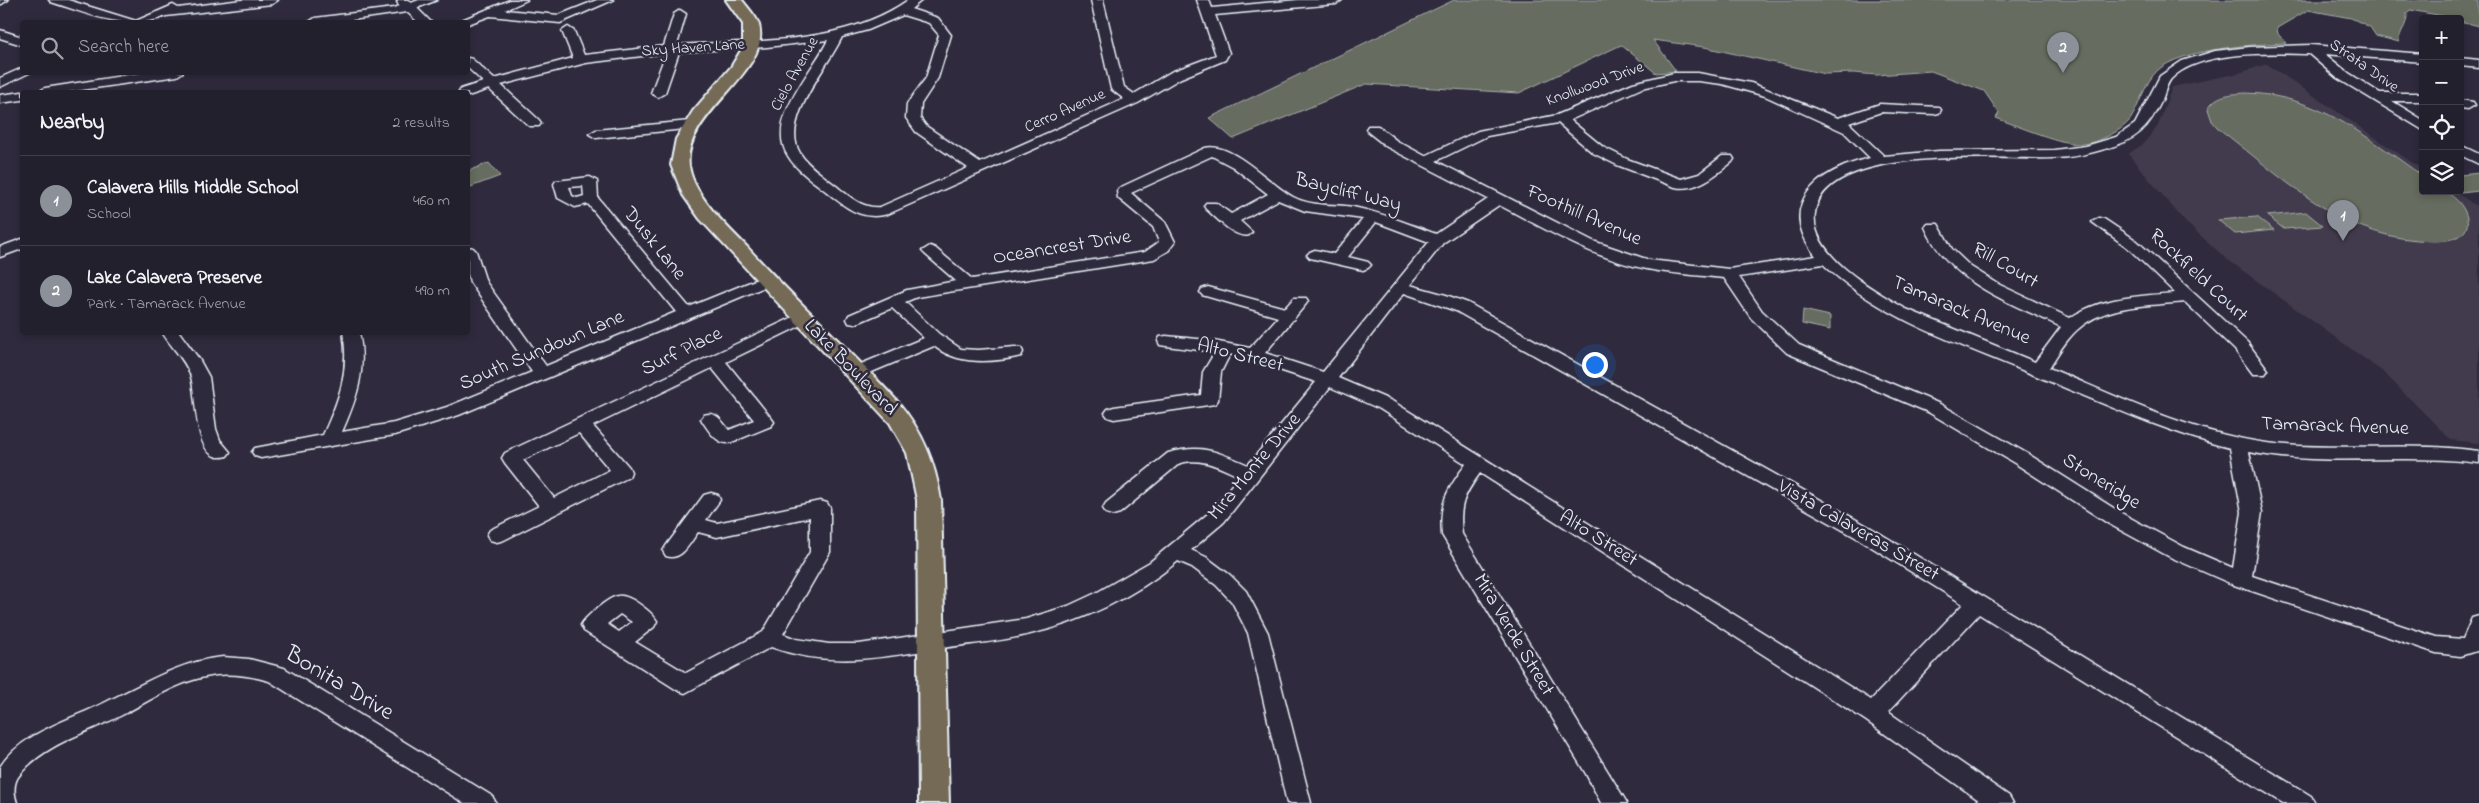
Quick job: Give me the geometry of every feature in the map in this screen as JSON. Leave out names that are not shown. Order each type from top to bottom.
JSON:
[{"type":"main road","points":[[734,0],[747,17],[751,29],[752,44]]},
{"type":"main road","name":"Lake Boulevard","points":[[752,44],[748,58],[727,85],[711,99],[690,125],[682,149],[681,167],[685,183],[703,209],[766,281],[894,412],[912,439],[923,462],[929,500],[933,642],[934,803]]},
{"type":"street","points":[[55,0],[123,20]]},
{"type":"street","points":[[146,20],[193,0]]},
{"type":"street","points":[[162,13],[272,0]]},
{"type":"street","points":[[325,20],[431,0]]},
{"type":"street","points":[[468,20],[521,0]]},
{"type":"street","points":[[489,12],[560,19],[606,0]]},
{"type":"street","name":"Sky Haven Lane","points":[[470,91],[580,60],[626,53],[836,36],[872,25],[903,11],[916,0]]},
{"type":"street","points":[[1098,0],[1118,89],[1133,100]]},
{"type":"street","points":[[1205,6],[1336,0]]},
{"type":"street","points":[[405,4],[422,20]]},
{"type":"street","name":"Cerro Avenue","points":[[865,212],[883,210],[1133,100],[1176,75],[1221,57],[1223,53],[1205,6]]},
{"type":"street","points":[[903,11],[917,13],[936,21],[944,35],[932,78],[914,104],[912,118],[921,129],[978,168]]},
{"type":"street","points":[[658,93],[672,50],[680,14]]},
{"type":"street","points":[[568,31],[580,60]]},
{"type":"street","points":[[0,34],[20,40]]},
{"type":"street","name":"Cielo Avenue","points":[[836,36],[816,74],[792,110],[788,119],[787,140],[793,154],[802,165],[856,210],[865,212]]},
{"type":"street","name":"Tamarack Avenue","points":[[2419,58],[2352,51],[2311,49],[2266,50],[2232,54],[2182,65],[2167,76],[2141,126],[2112,144],[2061,154],[1881,161],[1855,166],[1828,178],[1815,192],[1808,207],[1806,219],[1812,239],[1828,259],[1867,294],[1900,313],[2167,423],[2238,444],[2297,451],[2424,452],[2479,458]]},
{"type":"street","name":"Strata Drive","points":[[2311,49],[2342,75],[2419,124]]},
{"type":"street","points":[[2464,62],[2479,64]]},
{"type":"street","points":[[470,64],[534,123]]},
{"type":"street","points":[[0,83],[20,74]]},
{"type":"street","points":[[58,90],[157,75]]},
{"type":"street","name":"Knollwood Drive","points":[[1426,161],[1465,139],[1492,130],[1561,118],[1592,108],[1649,82],[1675,77],[1699,77],[1740,82],[1838,122],[1849,129],[1881,161]]},
{"type":"street","points":[[0,99],[20,96]]},
{"type":"street","points":[[2376,97],[2419,97]]},
{"type":"street","points":[[1838,122],[1880,108],[1934,110]]},
{"type":"street","points":[[1561,118],[1598,150],[1622,162],[1680,184],[1704,178],[1727,159]]},
{"type":"street","points":[[596,134],[651,127],[690,125]]},
{"type":"street","name":"Foothill Avenue","points":[[1373,129],[1392,144],[1498,199],[1588,244],[1623,258],[1648,265],[1729,274],[1828,259]]},
{"type":"street","points":[[2462,150],[2479,160]]},
{"type":"street","name":"Baycliff Way","points":[[1123,194],[1124,191],[1132,186],[1210,151],[1223,154],[1277,195],[1308,208],[1373,216],[1438,240]]},
{"type":"street","name":"Oceancrest Drive","points":[[855,319],[913,294],[1149,256],[1163,248],[1166,242],[1160,225],[1123,194]]},
{"type":"street","points":[[1228,222],[1277,195]]},
{"type":"street","name":"Dusk Lane","points":[[591,199],[686,314]]},
{"type":"street","name":"Mira Monte Drive","points":[[770,638],[795,647],[829,652],[859,652],[1026,627],[1074,612],[1102,599],[1157,567],[1217,517],[1438,240],[1498,199]]},
{"type":"street","points":[[1211,206],[1228,222],[1244,232]]},
{"type":"street","points":[[1338,258],[1373,216]]},
{"type":"street","name":"Rockfield Court","points":[[2099,222],[2132,244],[2241,346],[2259,370]]},
{"type":"street","name":"Rill Court","points":[[1933,227],[1939,242],[1952,260],[1984,283],[2071,325]]},
{"type":"street","points":[[0,252],[20,245]]},
{"type":"street","points":[[930,251],[968,284]]},
{"type":"street","points":[[1315,255],[1338,258],[1363,265]]},
{"type":"street","points":[[470,257],[478,282],[542,373]]},
{"type":"street","name":"Stoneridge","points":[[1729,274],[1751,311],[1776,337],[1793,348],[1934,408],[2022,459],[2116,520],[2177,552],[2241,580],[2436,645],[2460,648],[2472,645],[2479,624]]},
{"type":"street","name":"South Sundown Lane","points":[[261,452],[395,429],[444,414],[766,281]]},
{"type":"street","name":"Vista Calaveras Street","points":[[1399,287],[1440,298],[1462,307],[1864,533],[2303,803]]},
{"type":"street","points":[[1208,292],[1287,314]]},
{"type":"street","points":[[2039,369],[2071,325],[2102,308],[2187,297]]},
{"type":"street","points":[[894,301],[936,339],[955,353],[973,356],[1015,352]]},
{"type":"street","points":[[1253,356],[1300,301]]},
{"type":"street","name":"Surf Place","points":[[551,508],[511,458],[802,318]]},
{"type":"street","points":[[172,335],[193,362],[202,383],[206,433],[212,444],[221,452]]},
{"type":"street","points":[[329,441],[354,386],[356,348],[352,335]]},
{"type":"street","points":[[855,373],[936,339]]},
{"type":"street","name":"Alto Street","points":[[1166,341],[1209,345],[1253,356],[1354,390],[1386,405],[1873,713],[2001,803]]},
{"type":"street","points":[[1114,413],[1209,400],[1212,372],[1225,349]]},
{"type":"street","points":[[710,419],[726,438],[765,422],[716,361]]},
{"type":"street","points":[[497,535],[622,472],[582,424]]},
{"type":"street","points":[[2238,444],[2252,512],[2241,580]]},
{"type":"street","points":[[1113,508],[1174,458],[1190,454],[1212,456],[1252,474]]},
{"type":"street","name":"Mira Verde Street","points":[[1477,463],[1451,499],[1452,535],[1594,769],[1604,790],[1615,803]]},
{"type":"street","points":[[673,552],[711,500]]},
{"type":"street","points":[[620,643],[685,684],[770,638],[820,552],[820,508],[717,530],[694,524]]},
{"type":"street","points":[[1176,550],[1199,562],[1223,580],[1239,597],[1258,633],[1299,803]]},
{"type":"street","points":[[1873,713],[1978,602]]},
{"type":"street","name":"Bonita Drive","points":[[5,803],[1,792],[4,780],[13,766],[49,741],[178,677],[205,668],[252,666],[276,674],[484,803]]},
{"type":"shaded area","points":[[2267,64],[2419,167],[2419,195],[2460,195],[2479,208],[2479,443],[2451,440],[2383,372],[2228,260],[2185,222],[2128,154],[2142,145],[2158,126],[2172,87],[2239,73]]},
{"type":"green space","points":[[1454,0],[2478,0],[2479,26],[2464,22],[2464,15],[2438,15],[2410,10],[2407,13],[2399,42],[2376,36],[2370,27],[2351,18],[2308,10],[2277,28],[2278,34],[2286,43],[2200,52],[2169,63],[2153,75],[2134,114],[2121,129],[2109,136],[2083,144],[2064,142],[1996,118],[1999,113],[1984,91],[1931,71],[1877,75],[1853,73],[1825,74],[1704,47],[1653,40],[1676,71],[1656,73],[1621,45],[1519,93],[1366,84],[1233,139],[1209,118]]},
{"type":"green space","points":[[2246,93],[2296,101],[2319,110],[2361,133],[2419,173],[2419,195],[2450,195],[2458,201],[2466,215],[2466,228],[2462,234],[2455,238],[2441,241],[2417,240],[2388,235],[2361,227],[2335,214],[2287,183],[2218,128],[2212,121],[2208,109],[2211,104],[2219,98]]},
{"type":"green space","points":[[489,163],[500,176],[470,187],[470,170]]},
{"type":"green space","points":[[2479,173],[2479,191],[2464,193],[2464,175]]},
{"type":"green space","points":[[2306,212],[2323,226],[2284,229],[2267,216]]},
{"type":"green space","points":[[2257,217],[2274,230],[2235,234],[2218,220]]},
{"type":"green space","points":[[1803,310],[1830,316],[1830,330],[1802,324]]},
{"type":"place","name":"Lake Calavera Preserve","points":[[2063,73]]},
{"type":"place","name":"Calavera Hills Middle School","points":[[2343,241]]}]
